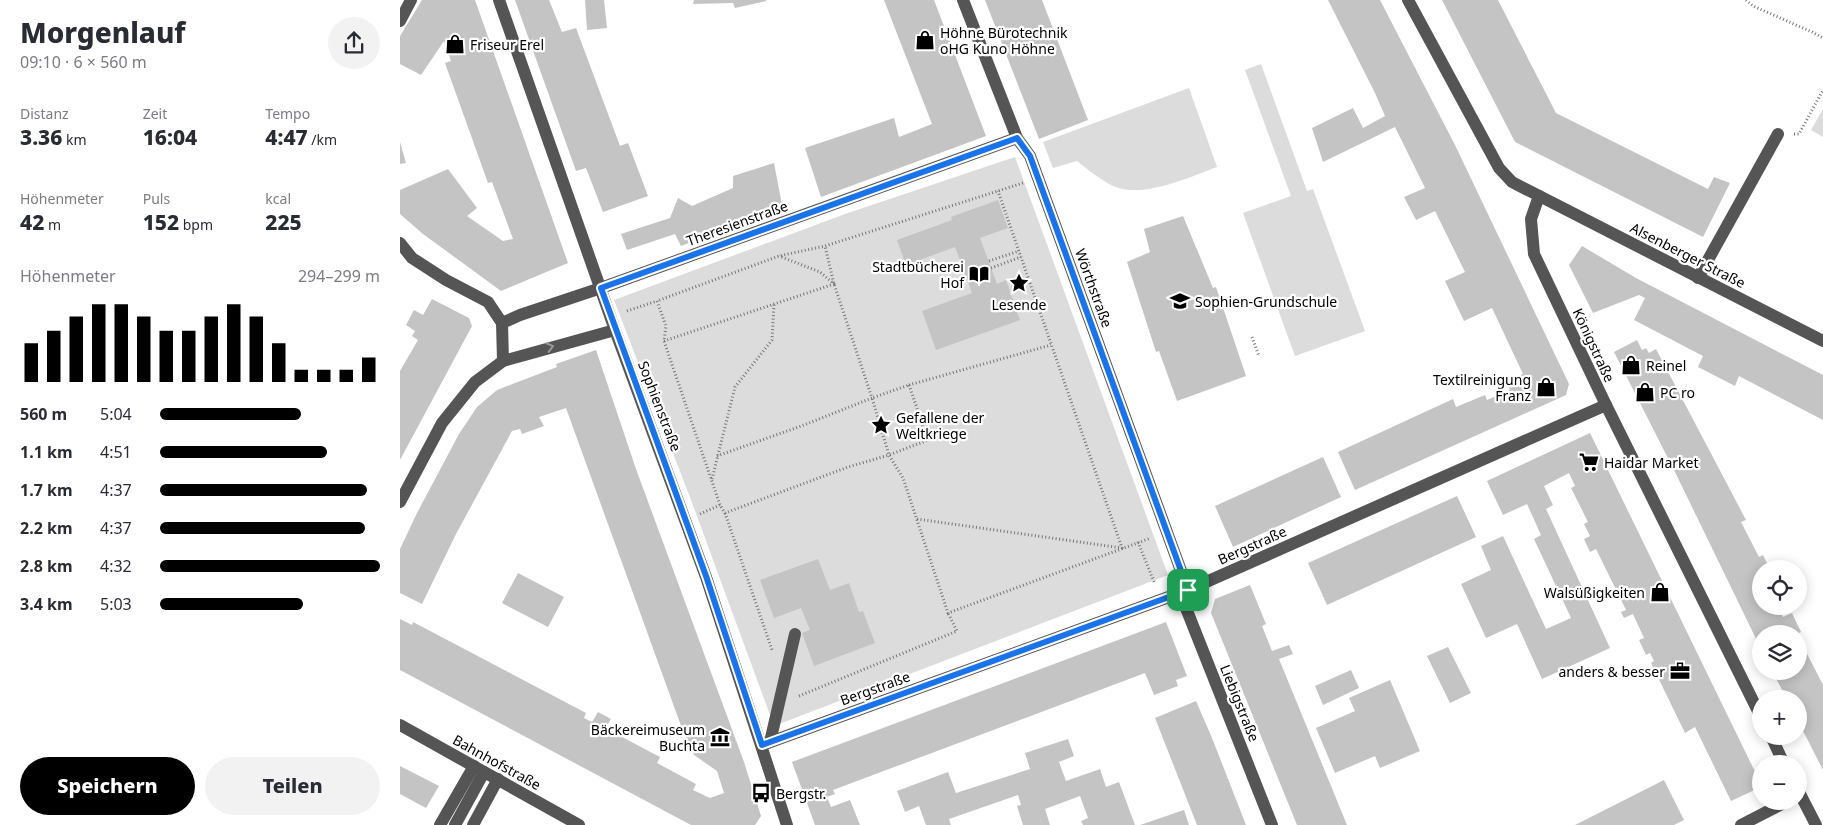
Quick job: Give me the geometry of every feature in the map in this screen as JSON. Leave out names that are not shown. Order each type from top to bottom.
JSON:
[{"type":"street","points":[[400,21],[411,0]]},
{"type":"street","name":"Sophienstraße","points":[[499,0],[615,330],[701,560],[766,743],[787,825]]},
{"type":"street","name":"Wörthstraße","points":[[963,0],[1017,138],[1030,156],[1167,532],[1184,592]]},
{"type":"street","points":[[1408,0],[1499,168],[1512,182],[1539,196]]},
{"type":"street","points":[[1698,278],[1778,134]]},
{"type":"street","name":"Theresienstraße","points":[[502,323],[1017,138]]},
{"type":"street","name":"Alsenberger Straße","points":[[1539,196],[1823,341]]},
{"type":"street","name":"Königstraße","points":[[1539,196],[1531,219],[1534,254],[1606,406],[1752,699]]},
{"type":"street","points":[[400,243],[412,258],[446,280],[488,302],[502,323],[503,361]]},
{"type":"street","points":[[400,502],[442,423],[474,382],[503,361],[615,330]]},
{"type":"street","name":"Bergstraße","points":[[766,743],[1184,592],[1606,406]]},
{"type":"street","name":"Liebigstraße","points":[[1184,592],[1272,825]]},
{"type":"street","points":[[766,743],[784,683],[795,634]]},
{"type":"street","name":"Bahnhofstraße","points":[[400,724],[579,825]]},
{"type":"street","points":[[440,825],[479,769]]},
{"type":"street","points":[[455,825],[479,769]]},
{"type":"street","points":[[473,825],[498,779]]},
{"type":"street","points":[[1807,809],[1816,825]]},
{"type":"street","points":[[1741,825],[1770,810]]},
{"type":"path","points":[[1746,0],[1753,6],[1823,38]]},
{"type":"path","points":[[1778,134],[1799,134],[1823,90]]},
{"type":"path","points":[[610,316],[657,301],[778,256],[825,246],[1038,178]]},
{"type":"path","points":[[998,191],[1122,548]]},
{"type":"path","points":[[784,683],[791,699],[957,631],[948,613],[903,478],[889,455],[834,284],[825,246]]},
{"type":"path","points":[[989,261],[1019,251]]},
{"type":"path","points":[[778,256],[820,272],[834,284]]},
{"type":"path","points":[[991,268],[1021,257]]},
{"type":"path","points":[[664,341],[834,284]]},
{"type":"path","points":[[657,301],[666,326],[664,341],[720,505],[725,513],[774,654]]},
{"type":"path","points":[[712,480],[735,387],[772,340],[774,304]]},
{"type":"path","points":[[1252,337],[1259,356]]},
{"type":"path","points":[[717,456],[804,426],[872,398],[1051,345]]},
{"type":"path","points":[[725,513],[848,467],[889,455],[928,440],[910,386]]},
{"type":"path","points":[[917,519],[1122,548]]},
{"type":"path","points":[[948,613],[1167,532]]},
{"type":"path","points":[[1138,542],[1161,599]]},
{"type":"shaded area","points":[[1261,64],[1307,191],[1313,189],[1365,331],[1295,356],[1243,213],[1291,196],[1245,70]]},
{"type":"shaded area","points":[[1189,88],[1217,167],[1178,182],[1148,189],[1134,190],[1121,189],[1109,184],[1077,161],[1053,168],[1043,142]]},
{"type":"shaded area","points":[[1823,109],[1823,137],[1811,130]]},
{"type":"shaded area","points":[[1015,157],[1168,575],[774,726],[691,500],[614,300],[845,214]]},
{"type":"building","points":[[422,0],[475,0],[568,263],[501,291],[423,234],[400,214],[400,190],[448,169],[477,208],[467,216],[503,241],[513,239],[492,182],[488,183],[445,63],[451,61],[444,41],[421,75],[400,64],[400,36]]},
{"type":"building","points":[[515,0],[549,0],[562,32],[576,28],[620,146],[628,143],[648,196],[603,212],[586,168],[576,171]]},
{"type":"building","points":[[585,0],[604,0],[607,28],[587,30]]},
{"type":"building","points":[[694,0],[766,1],[735,8],[733,3],[693,4]]},
{"type":"building","points":[[884,0],[934,0],[986,136],[821,197],[805,148],[894,118],[899,137],[932,124]]},
{"type":"building","points":[[985,0],[1042,0],[1088,120],[1039,139]]},
{"type":"building","points":[[1328,0],[1380,0],[1455,145],[1569,384],[1566,395],[1355,490],[1338,452],[1453,399],[1456,407],[1485,395],[1487,400],[1510,390],[1506,380],[1523,374],[1492,308],[1464,321],[1445,281],[1465,272],[1435,211],[1416,220],[1404,197],[1425,188],[1395,127],[1323,162],[1312,128],[1353,108],[1363,128],[1385,116]]},
{"type":"building","points":[[1442,0],[1498,0],[1556,113],[1708,189],[1714,177],[1730,183],[1703,237],[1515,142]]},
{"type":"building","points":[[400,142],[406,163],[400,164]]},
{"type":"building","points":[[774,163],[782,205],[681,246],[675,234],[627,250],[621,234],[670,218],[678,198],[692,206],[733,188],[733,176]]},
{"type":"building","name":"Stadtbücherei Hof","points":[[998,200],[1008,228],[980,238],[997,284],[1006,280],[1020,320],[936,350],[922,311],[972,293],[955,247],[906,265],[897,240],[952,220],[951,217]]},
{"type":"building","name":"Sophien-Grundschule","points":[[1183,216],[1213,288],[1216,287],[1246,376],[1177,401],[1159,351],[1156,352],[1127,262],[1150,252],[1144,229]]},
{"type":"building","points":[[1582,246],[1636,278],[1823,375],[1823,420],[1739,376],[1735,386],[1698,367],[1703,356],[1634,320],[1645,298],[1639,295],[1593,313],[1569,265]]},
{"type":"building","points":[[432,299],[469,318],[472,326],[400,460],[400,371],[418,340],[412,336],[415,331],[406,325],[414,310],[423,315]]},
{"type":"building","points":[[1637,340],[1642,350],[1646,348],[1649,353],[1656,349],[1746,520],[1741,522],[1759,557],[1763,555],[1766,560],[1752,560],[1752,615],[1782,615],[1783,617],[1793,615],[1798,625],[1752,625],[1752,630],[1614,352]]},
{"type":"building","points":[[596,350],[636,469],[744,762],[761,816],[755,825],[691,825],[400,670],[400,619],[412,625],[413,622],[586,713],[584,718],[592,722],[598,712],[611,719],[605,728],[660,757],[657,763],[696,784],[693,790],[710,798],[724,793],[717,771],[694,755],[680,723],[566,408],[539,417],[544,426],[522,434],[520,429],[512,431],[456,534],[422,604],[400,593],[400,549],[459,434],[477,407],[497,390],[557,367],[556,364]]},
{"type":"building","points":[[1590,433],[1752,766],[1752,791],[1731,801],[1695,727],[1685,733],[1651,663],[1654,661],[1650,653],[1646,655],[1639,640],[1644,638],[1633,614],[1624,618],[1621,612],[1626,610],[1596,549],[1590,552],[1584,539],[1590,536],[1584,524],[1588,522],[1571,488],[1575,486],[1569,473],[1544,486],[1553,505],[1546,509],[1610,648],[1542,679],[1517,624],[1486,638],[1461,584],[1491,570],[1481,546],[1503,536],[1546,629],[1571,618],[1534,539],[1541,535],[1527,504],[1503,515],[1487,481]]},
{"type":"building","points":[[1323,457],[1341,497],[1233,547],[1215,506]]},
{"type":"building","points":[[1457,496],[1476,537],[1327,605],[1308,563]]},
{"type":"building","points":[[818,559],[830,590],[849,583],[859,612],[863,611],[875,643],[814,666],[802,633],[810,630],[801,608],[774,618],[760,580]]},
{"type":"building","points":[[518,573],[564,597],[548,627],[502,603]]},
{"type":"building","points":[[1250,585],[1266,624],[1262,626],[1272,651],[1289,645],[1293,654],[1279,659],[1347,825],[1297,825],[1211,613],[1215,599]]},
{"type":"building","points":[[1166,622],[1187,676],[1176,680],[1178,686],[1154,695],[1145,673],[833,790],[835,794],[827,797],[831,807],[850,800],[860,825],[815,825],[792,762]]},
{"type":"building","points":[[1448,647],[1471,693],[1450,703],[1427,656]]},
{"type":"building","points":[[1807,654],[1823,685],[1823,770],[1807,739],[1807,690],[1782,690],[1777,680],[1807,680]]},
{"type":"building","points":[[1351,670],[1359,688],[1323,705],[1315,686]]},
{"type":"building","points":[[1390,680],[1420,751],[1380,768],[1375,756],[1335,773],[1316,728],[1355,711],[1349,698]]},
{"type":"building","points":[[1196,701],[1246,825],[1197,825],[1155,718]]},
{"type":"building","points":[[1068,739],[1074,756],[1059,762],[1066,781],[1100,769],[1106,787],[1119,782],[1135,825],[1083,825],[1081,821],[1088,818],[1080,796],[1045,809],[1050,825],[1023,825],[1017,806],[1021,805],[1018,795],[949,819],[951,825],[926,825],[919,806],[905,812],[897,791],[948,772],[956,793],[1030,769],[1025,753]]},
{"type":"building","points":[[400,766],[439,786],[426,808],[400,794]]},
{"type":"building","points":[[1664,780],[1684,820],[1674,825],[1575,825]]},
{"type":"building","points":[[1184,810],[1189,825],[1140,825]]},
{"type":"place","name":"Höhne Bürotechnik oHG Kuno Höhne","points":[[925,40]]},
{"type":"place","name":"Friseur Erel","points":[[455,44]]},
{"type":"place","name":"Stadtbücherei Hof","points":[[979,274]]},
{"type":"place","name":"Lesende","points":[[1019,283]]},
{"type":"place","name":"Sophien-Grundschule","points":[[1180,301]]},
{"type":"place","name":"Reinel","points":[[1631,365]]},
{"type":"place","name":"Textilreinigung Franz","points":[[1546,387]]},
{"type":"place","name":"PC ro","points":[[1645,392]]},
{"type":"place","name":"Gefallene der Weltkriege","points":[[881,425]]},
{"type":"place","name":"Haidar Market","points":[[1589,462]]},
{"type":"place","name":"Walsüßigkeiten","points":[[1660,592]]},
{"type":"place","name":"anders & besser","points":[[1680,671]]},
{"type":"place","name":"Bäckereimuseum Buchta","points":[[720,737]]},
{"type":"place","name":"Bergstr.","points":[[761,793]]},
{"type":"route","points":[[1017,138],[1030,156],[1188,590],[762,745],[706,576],[601,288],[1017,138]]}]
